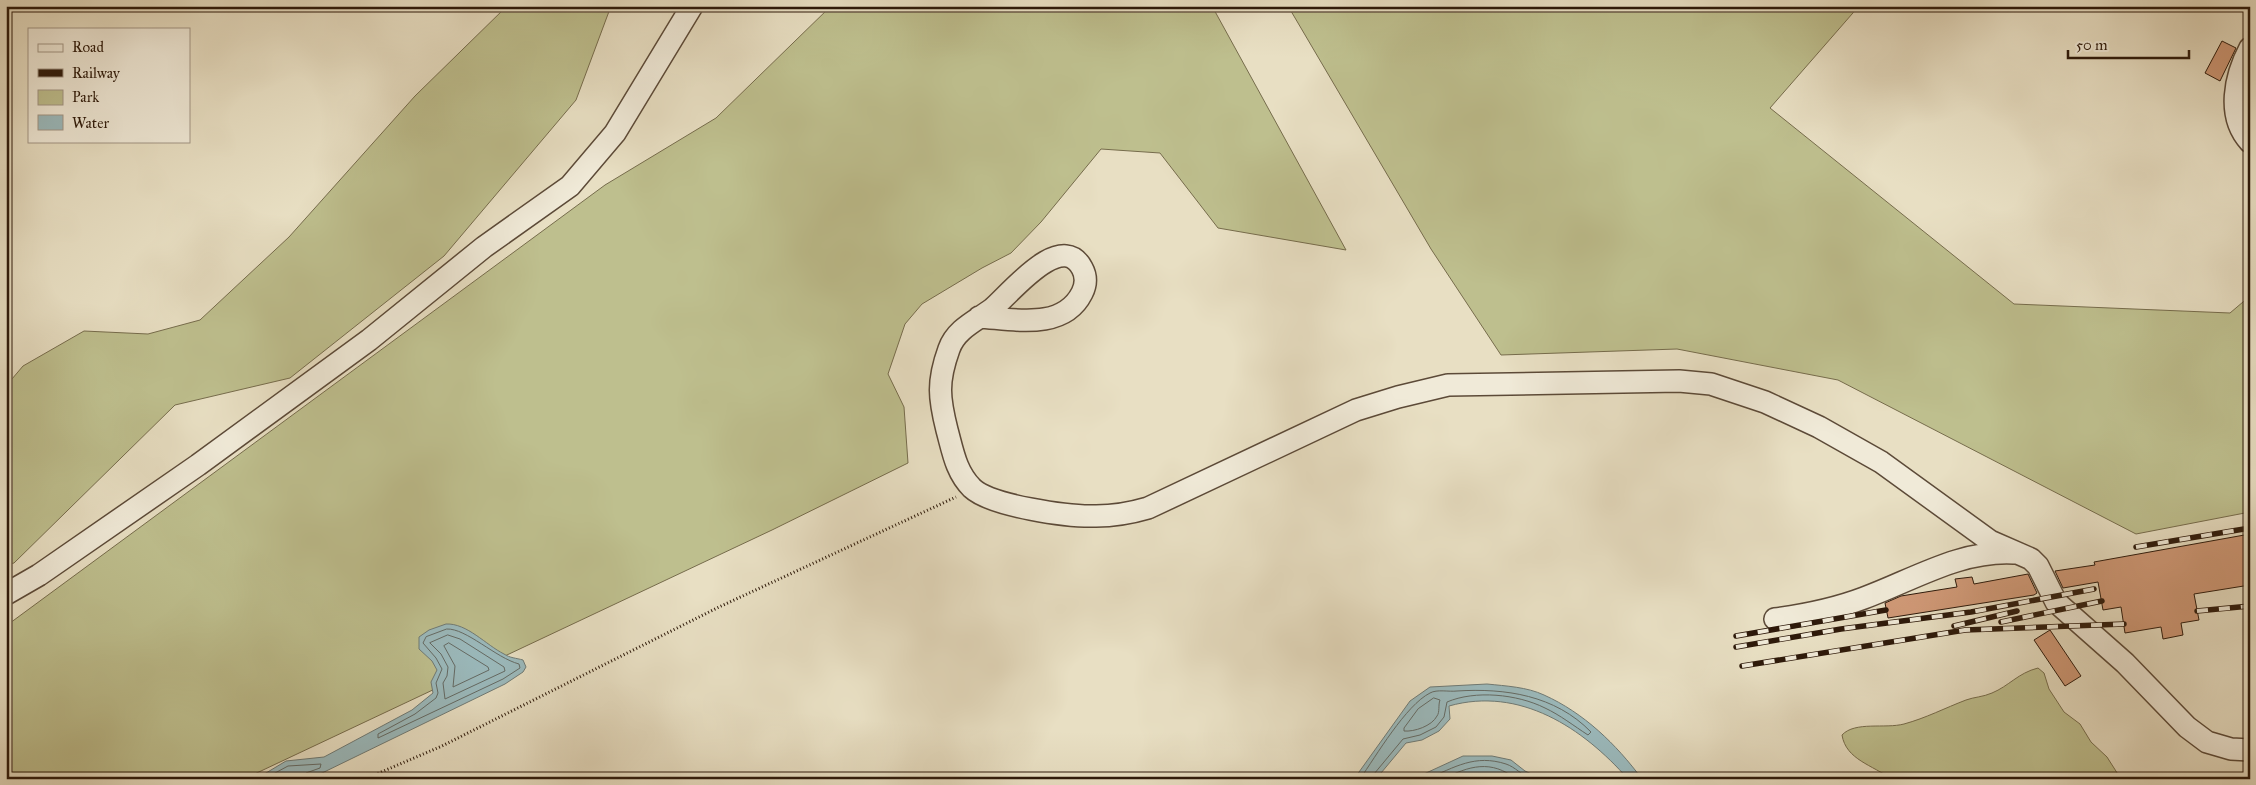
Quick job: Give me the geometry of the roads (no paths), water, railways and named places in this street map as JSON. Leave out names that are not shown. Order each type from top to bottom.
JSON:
[{"type":"lane","points":[[6,594],[39,575],[198,465],[369,340],[484,247],[570,186],[615,133],[692,6]]},
{"type":"lane","points":[[2250,48],[2241,68],[2235,104],[2235,117],[2250,142]]},
{"type":"lane","points":[[979,317],[1039,320],[1056,318],[1079,300],[1086,278],[1082,267],[1074,259],[1063,257],[1039,265],[992,309],[979,317],[959,332],[949,347],[943,369],[939,397],[957,469],[973,489],[987,497],[1039,511],[1094,516],[1126,514],[1148,508],[1356,410],[1398,397],[1448,385],[1679,381],[1711,384],[1765,402],[1819,427],[1881,462],[1990,541],[2021,554],[2038,566],[2056,602],[2125,663],[2186,727],[2207,742],[2231,750],[2250,750]]},
{"type":"lane","points":[[1775,619],[1818,612],[1852,602],[1931,569],[1965,559],[1993,554],[2021,554]]},
{"type":"water","points":[[446,624],[461,627],[506,655],[523,660],[526,667],[523,672],[505,684],[320,774],[285,779],[256,779],[286,761],[324,757],[412,710],[433,693],[431,682],[437,670],[432,661],[419,649],[419,637],[429,630]]},
{"type":"water","points":[[1487,684],[1531,690],[1559,702],[1586,720],[1610,742],[1642,779],[1628,779],[1591,743],[1570,728],[1548,716],[1525,707],[1501,702],[1475,701],[1449,706],[1450,719],[1439,731],[1422,740],[1406,743],[1376,779],[1354,779],[1410,701],[1430,687]]},
{"type":"water","points":[[1463,756],[1492,756],[1511,760],[1525,771],[1542,779],[1413,779]]},
{"type":"railway","points":[[2136,547],[2250,528]]},
{"type":"railway","points":[[1736,647],[1841,629],[1971,612],[2094,589]]},
{"type":"railway","points":[[2001,622],[2102,601]]},
{"type":"railway","points":[[2197,611],[2250,606]]},
{"type":"railway","points":[[1736,636],[1886,610]]},
{"type":"railway","points":[[1954,626],[2017,611]]},
{"type":"railway","points":[[1742,666],[1965,630],[2124,624]]}]
